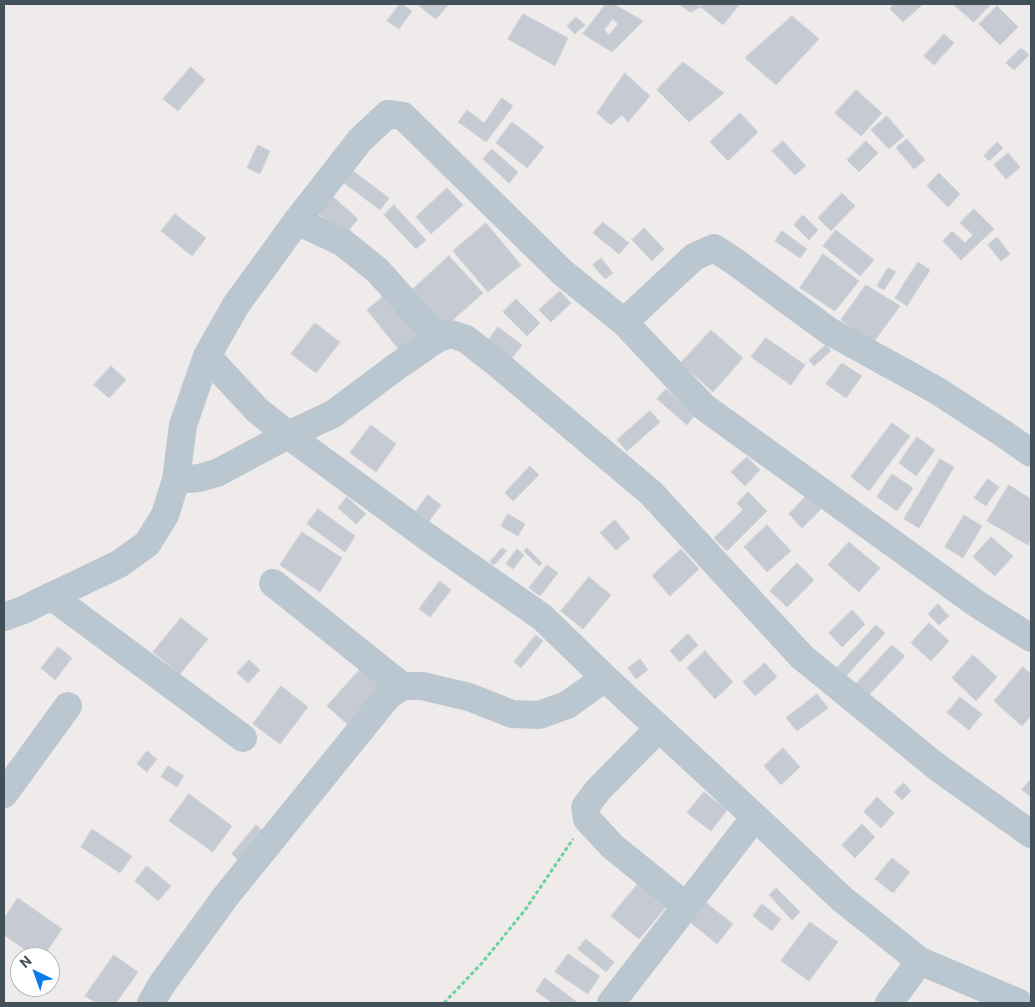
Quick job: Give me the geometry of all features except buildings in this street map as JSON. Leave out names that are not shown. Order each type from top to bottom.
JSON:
[{"type":"street","points":[[4,618],[119,564],[147,544],[165,516],[176,480],[183,425],[207,356],[236,305],[297,221],[360,140],[388,114],[403,116],[563,273],[624,322],[704,407],[976,604],[1031,638]]},
{"type":"street","points":[[297,221],[342,242],[377,270],[438,338]]},
{"type":"street","points":[[624,322],[694,256],[714,248],[829,331],[936,390],[1031,453]]},
{"type":"street","points":[[176,480],[199,478],[217,472],[333,414],[438,338],[451,334],[466,339],[652,493],[802,657],[937,767],[1031,834]]},
{"type":"street","points":[[207,356],[257,410],[288,435],[430,539],[542,617],[842,899],[920,961],[1019,1003]]},
{"type":"street","points":[[273,583],[402,686]]},
{"type":"street","points":[[51,596],[243,738]]},
{"type":"street","points":[[151,1003],[162,984],[226,896],[388,696],[402,686],[422,686],[469,697],[512,714],[539,715],[567,705],[605,678]]},
{"type":"street","points":[[4,794],[68,706]]},
{"type":"street","points":[[659,728],[598,790],[586,807],[586,819],[612,846],[686,906]]},
{"type":"street","points":[[611,1003],[755,817]]},
{"type":"street","points":[[889,1003],[920,961]]},
{"type":"path","points":[[444,1003],[482,963],[525,910],[586,819]]}]
